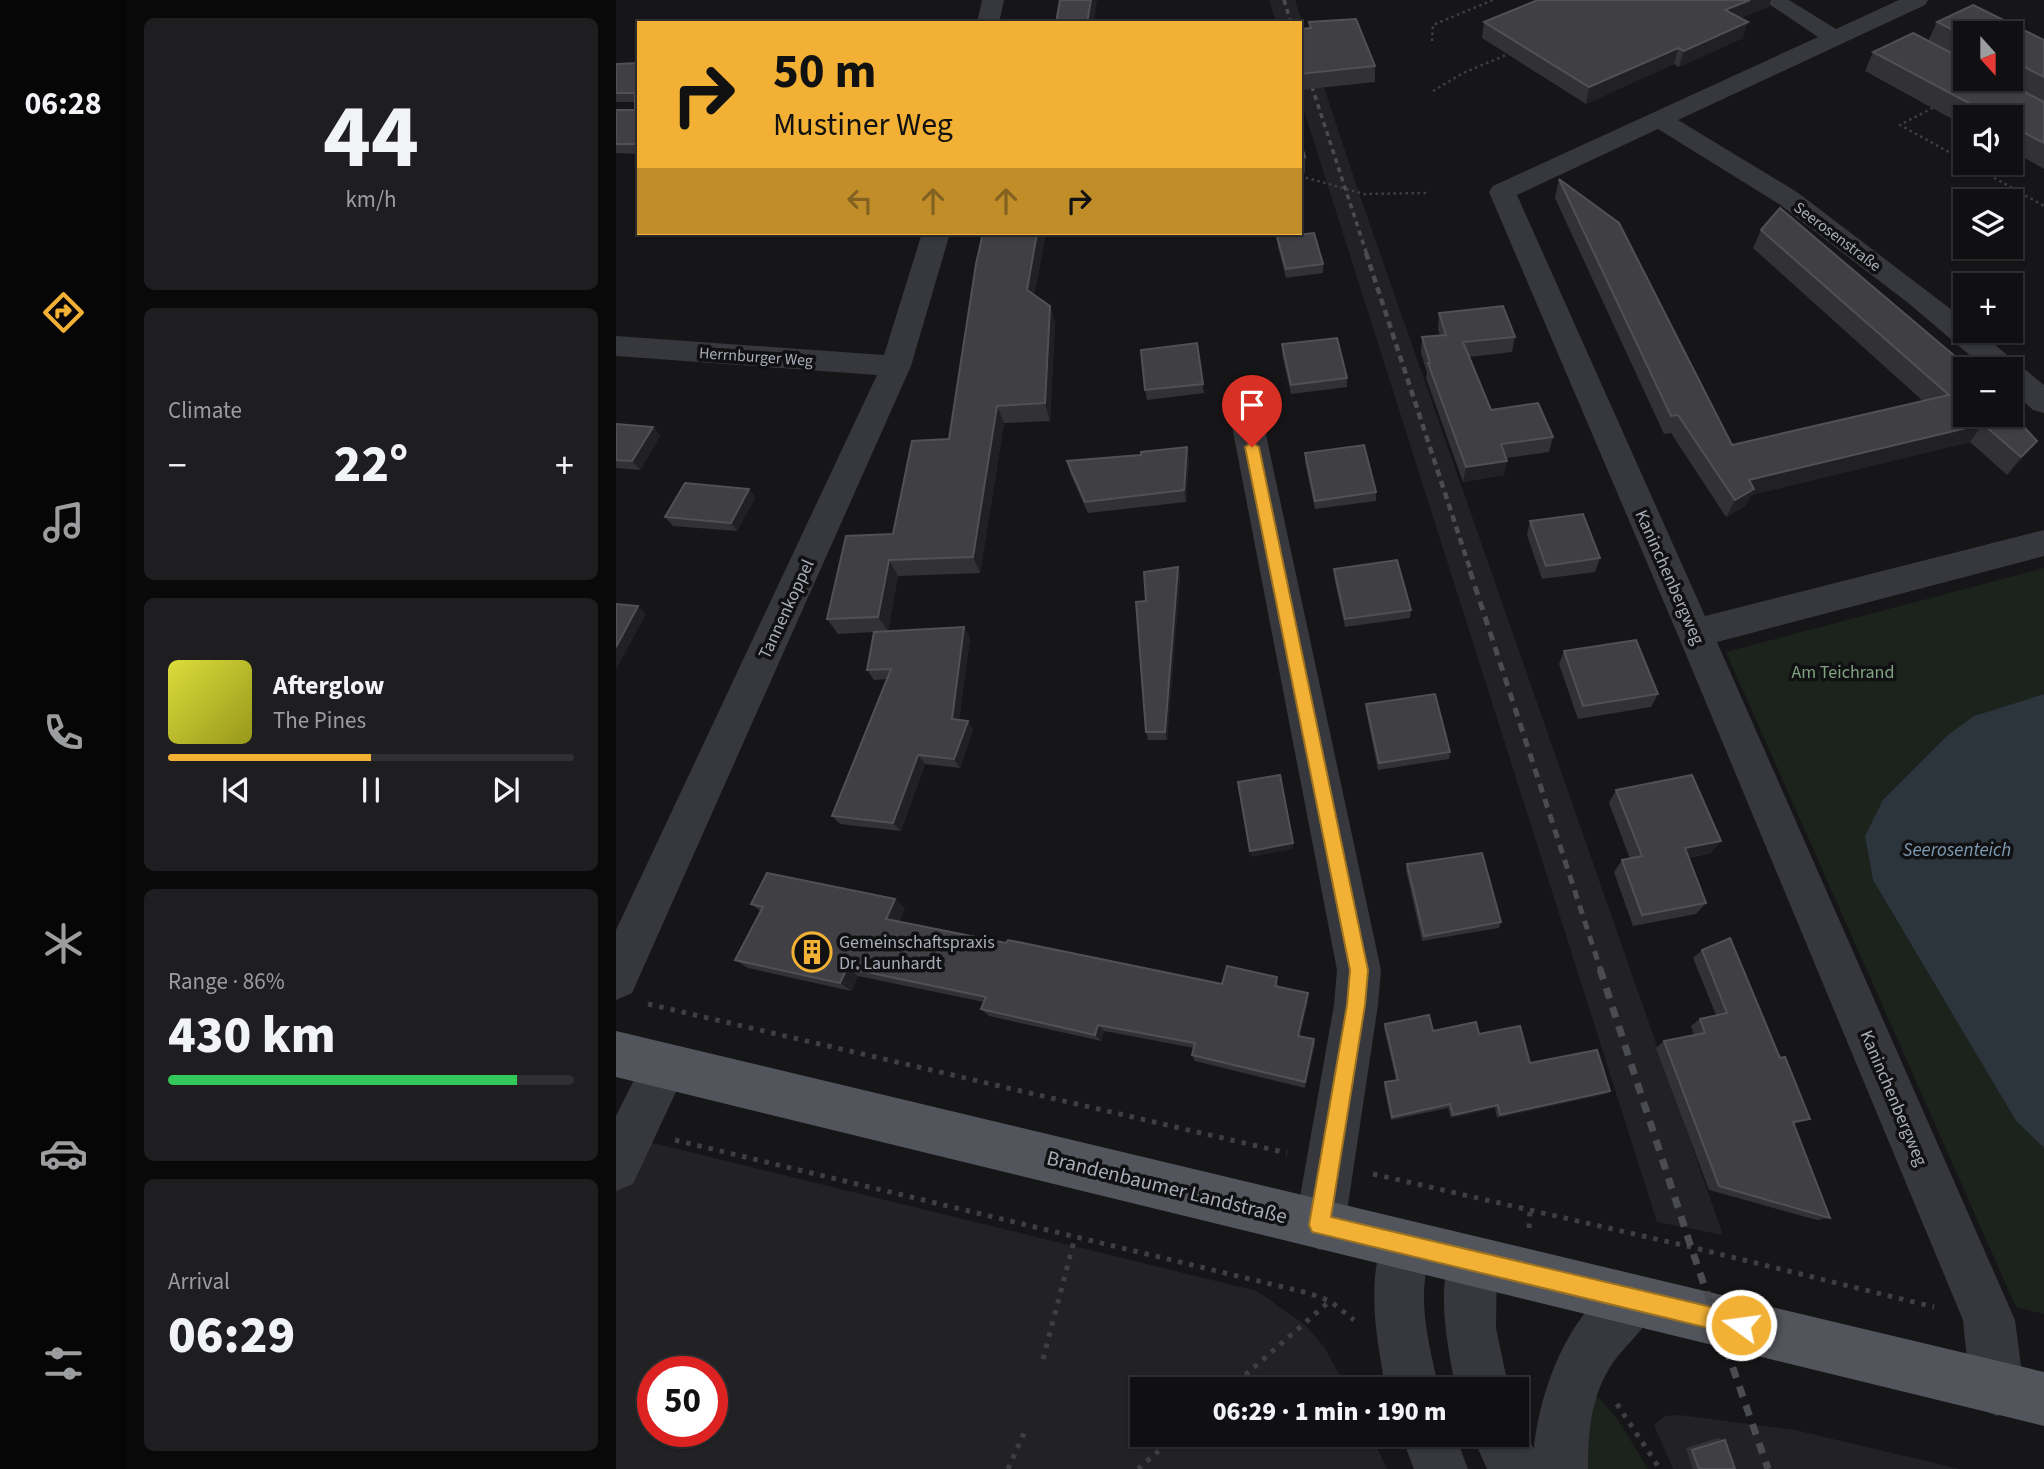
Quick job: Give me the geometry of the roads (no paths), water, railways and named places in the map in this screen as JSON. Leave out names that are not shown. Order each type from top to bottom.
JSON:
[{"type":"main road","name":"Brandenbaumer Landstraße","points":[[616,1054],[2021,1394]]},
{"type":"street","points":[[988,21],[993,0]]},
{"type":"street","points":[[1774,0],[1835,38]]},
{"type":"street","name":"Kaninchenbergweg","points":[[1917,0],[1502,192],[1695,633],[2021,1394]]},
{"type":"street","points":[[1869,22],[1893,35]]},
{"type":"street","name":"Seerosenstraße","points":[[1659,119],[1788,198],[1917,295],[1991,357]]},
{"type":"street","name":"Tannenkoppel","points":[[616,978],[852,468],[896,366],[935,235]]},
{"type":"street","name":"Herrnburger Weg","points":[[616,346],[896,366]]},
{"type":"street","points":[[2023,384],[2044,402]]},
{"type":"street","points":[[1247,421],[1359,970],[1356,1005],[1320,1225]]},
{"type":"street","points":[[1695,633],[2044,543]]},
{"type":"street","points":[[616,1167],[665,1066]]},
{"type":"street","points":[[1405,1245],[1399,1305],[1401,1332],[1410,1377]]},
{"type":"street","points":[[1472,1261],[1470,1328],[1480,1377]]},
{"type":"street","points":[[1561,1469],[1569,1402],[1579,1376],[1594,1346],[1634,1300]]},
{"type":"street","points":[[1432,1447],[1441,1469]]},
{"type":"street","points":[[1505,1447],[1515,1469]]},
{"type":"water","name":"Seerosenteich","points":[[2044,694],[2044,1148],[2016,1121],[1873,880],[1865,836],[1883,800],[1948,735],[1974,716]]},
{"type":"railway","points":[[1284,0],[1290,21]]},
{"type":"railway","points":[[1302,56],[1367,255]]},
{"type":"railway","points":[[1366,253],[1471,572]]},
{"type":"railway","points":[[1470,571],[1601,971]]},
{"type":"railway","points":[[1600,969],[1691,1247],[1768,1469]]},
{"type":"place","name":"Gemeinschaftspraxis Dr. Launhardt","points":[[812,952]]},
{"type":"park label","name":"Am Teichrand","points":[[1843,672]]}]
